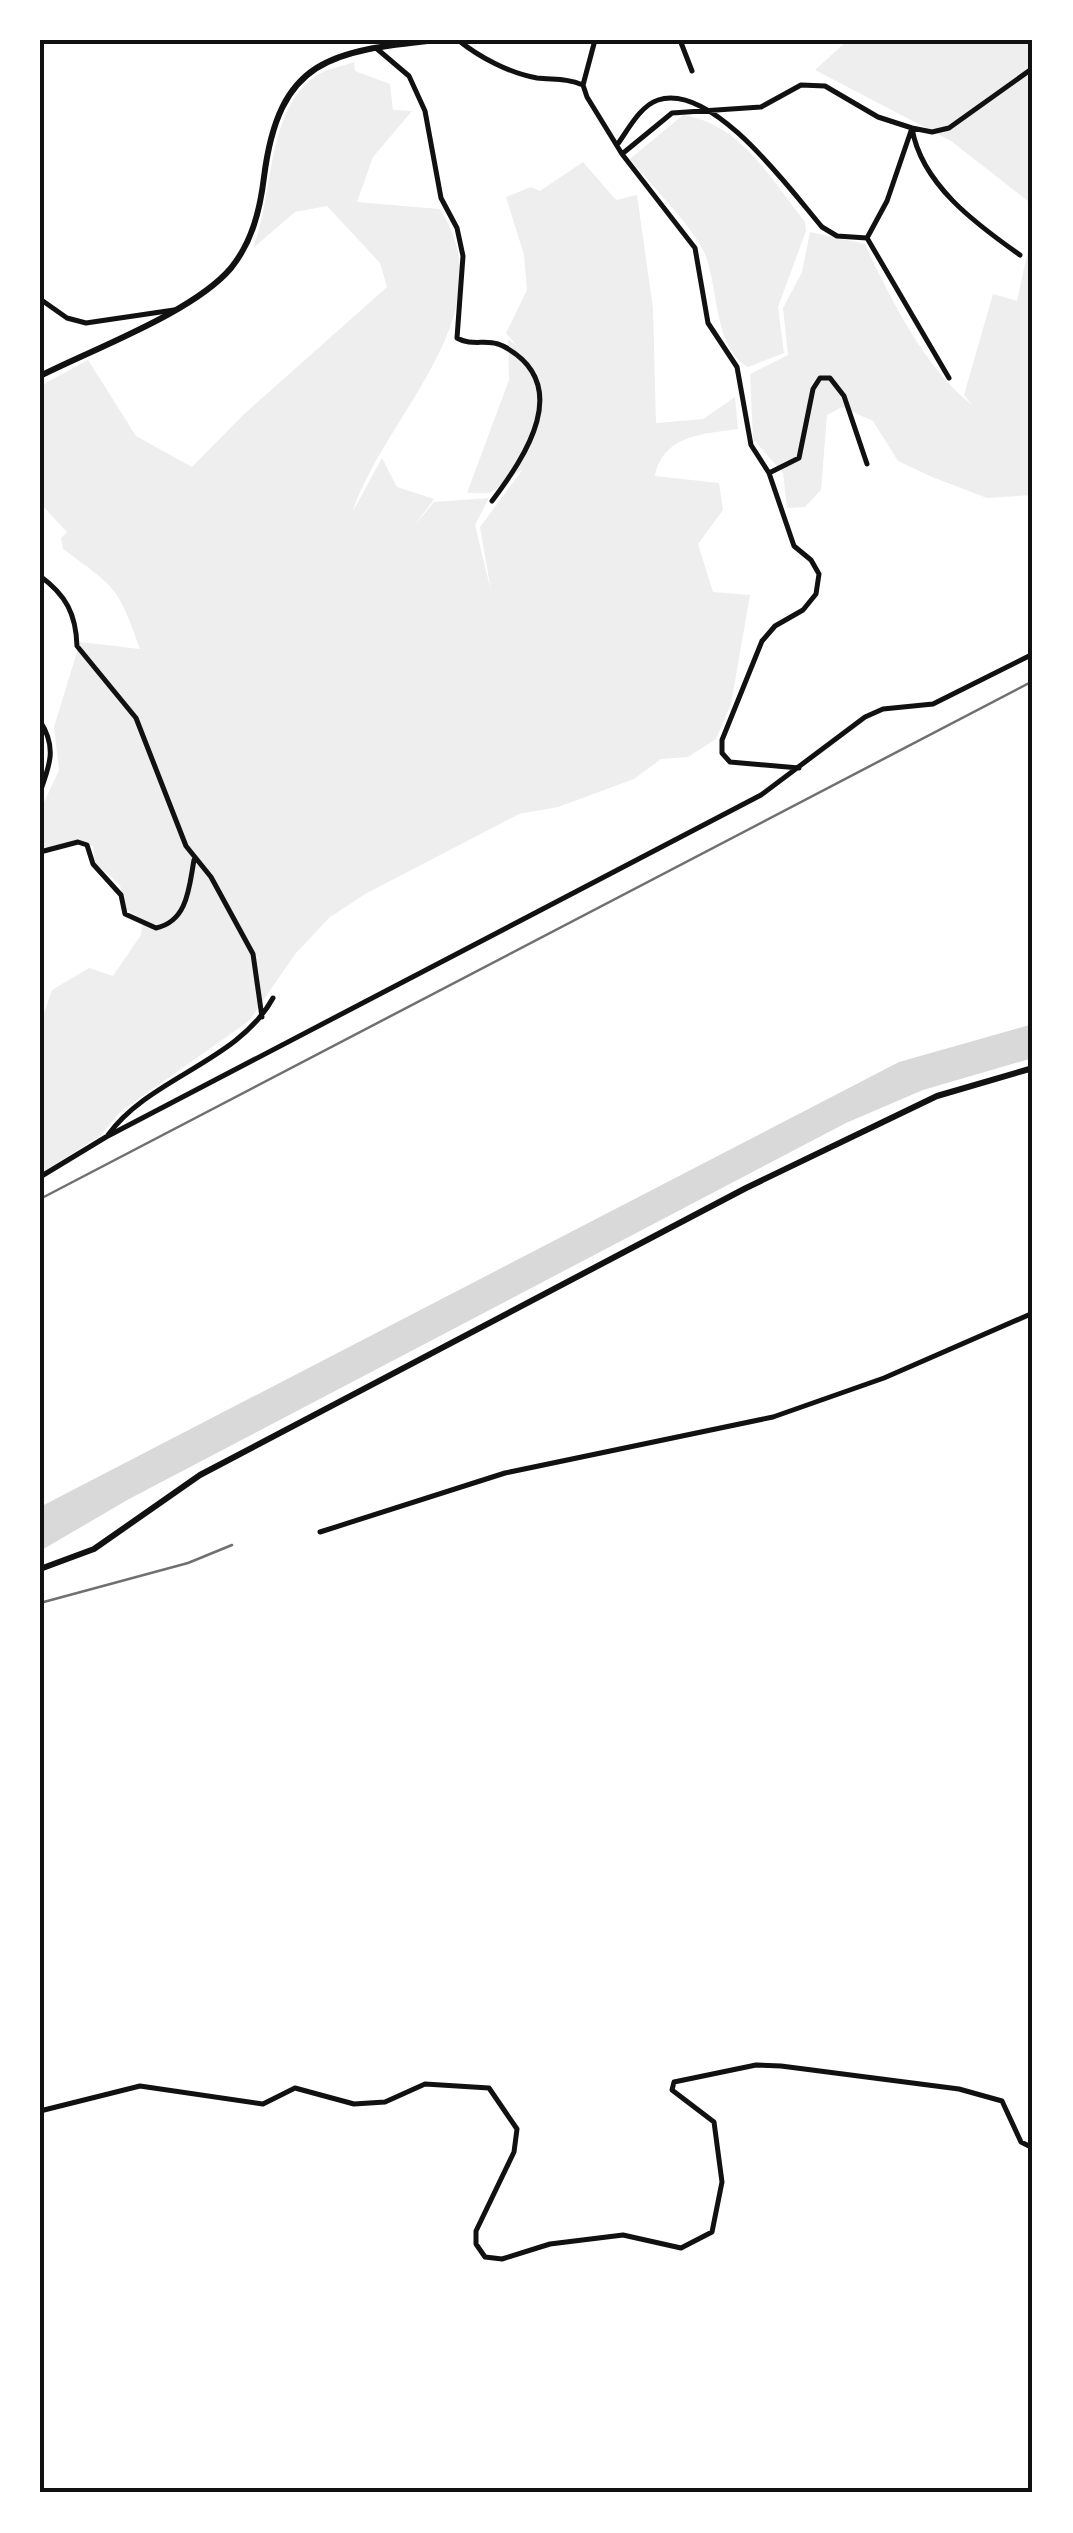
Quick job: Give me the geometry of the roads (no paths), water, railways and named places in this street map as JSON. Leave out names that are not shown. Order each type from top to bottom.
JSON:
[{"type":"street","points":[[40,376],[175,310],[216,285],[248,243],[272,131],[290,91],[320,66],[374,47],[436,40]]},
{"type":"street","points":[[458,40],[476,55],[524,74],[565,78],[583,85],[622,154],[696,248],[708,323],[737,367],[752,445],[769,472],[785,529],[819,574],[816,594],[803,610],[775,626],[762,641],[722,740],[722,752],[730,762],[799,768]]},
{"type":"street","points":[[583,85],[595,40]]},
{"type":"street","points":[[680,40],[692,71]]},
{"type":"street","points":[[374,47],[410,76],[425,111],[441,198],[457,228],[463,256],[457,338],[465,343],[497,342],[514,352],[534,376],[540,395],[532,444],[492,500]]},
{"type":"street","points":[[622,154],[672,113],[761,108],[801,84],[825,86],[878,117],[932,132],[949,128],[1033,68]]},
{"type":"street","points":[[617,145],[639,114],[657,100],[678,98],[740,131],[822,228],[837,236],[867,238]]},
{"type":"street","points":[[867,238],[887,201],[912,128]]},
{"type":"street","points":[[912,128],[919,158],[973,222],[1020,255]]},
{"type":"street","points":[[867,238],[949,378]]},
{"type":"street","points":[[40,300],[67,318],[86,322],[175,310]]},
{"type":"street","points":[[769,472],[799,458],[815,383],[820,378],[830,378],[844,396],[867,464]]},
{"type":"street","points":[[40,576],[64,596],[78,630],[76,646],[136,718],[194,860],[211,877],[253,954],[262,1017]]},
{"type":"street","points":[[40,610],[40,620]]},
{"type":"street","points":[[40,1178],[106,1137],[761,795],[865,717],[883,709],[933,704],[1033,654]]},
{"type":"street","points":[[40,721],[51,742],[52,761],[40,792]]},
{"type":"street","points":[[40,852],[78,842],[88,845],[93,864],[121,896],[124,914],[156,928],[178,916],[194,860]]},
{"type":"street","points":[[106,1137],[128,1113],[262,1017],[272,998]]},
{"type":"street","points":[[40,1569],[94,1549],[200,1475],[746,1188],[937,1096],[1033,1068]]},
{"type":"street","points":[[320,1532],[505,1473],[787,1413],[884,1378],[1033,1313]]},
{"type":"street","points":[[40,2112],[140,2086],[263,2104],[295,2088],[354,2104],[385,2102],[426,2084],[490,2088],[517,2128],[514,2152],[476,2231],[476,2244],[485,2257],[502,2260],[550,2244],[623,2235],[681,2248],[712,2232],[722,2182],[714,2122],[704,2109],[672,2090],[674,2082],[714,2077],[756,2065],[959,2089],[1002,2101],[1021,2142],[1033,2148]]},
{"type":"railway","points":[[40,1199],[1033,681]]},
{"type":"railway","points":[[40,1603],[188,1563],[232,1545]]}]
